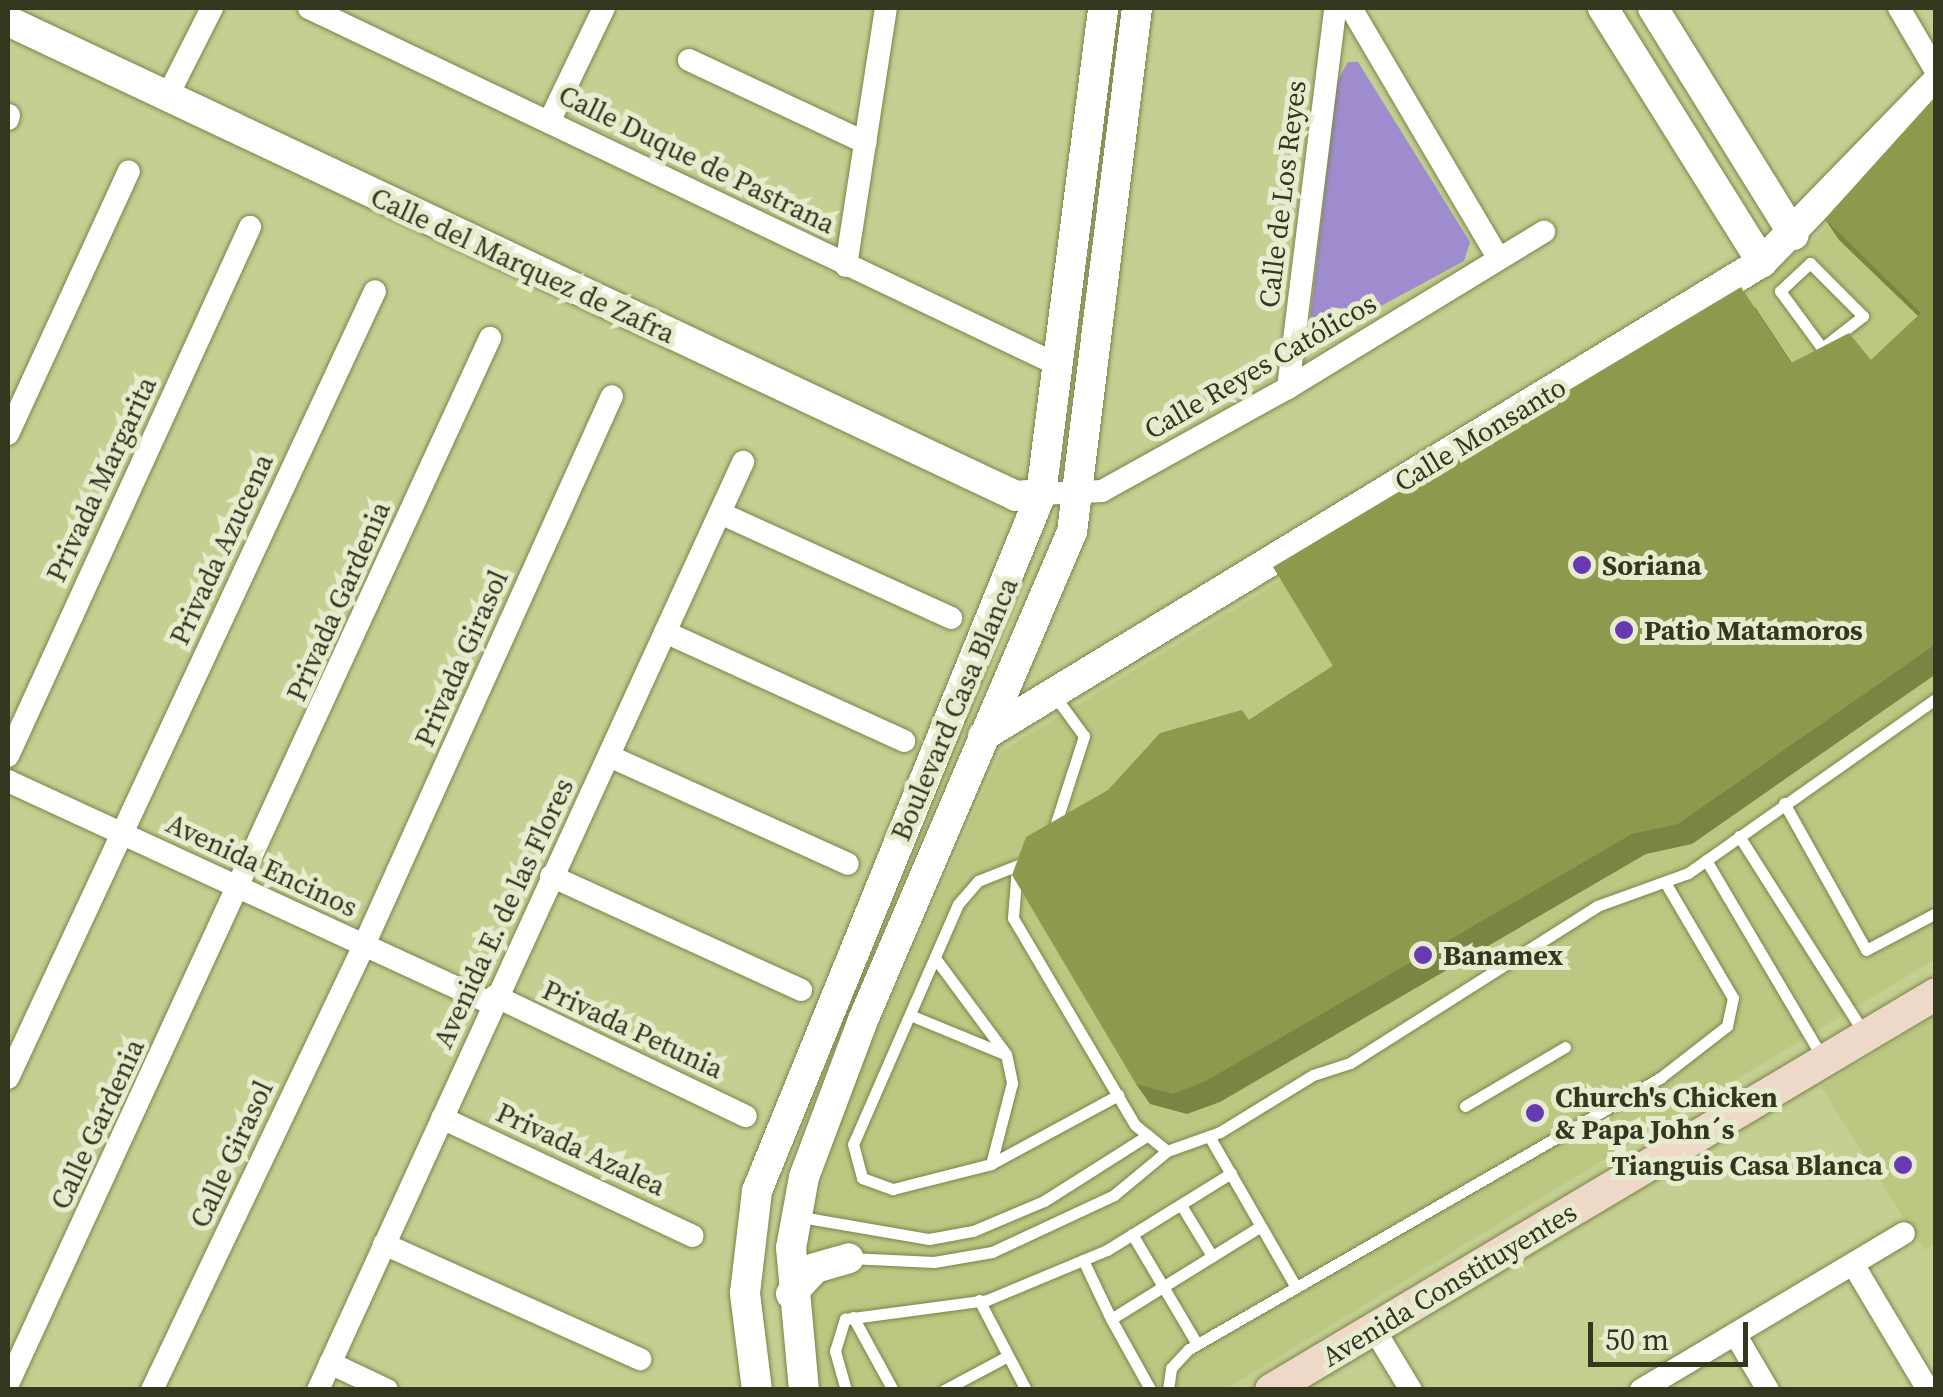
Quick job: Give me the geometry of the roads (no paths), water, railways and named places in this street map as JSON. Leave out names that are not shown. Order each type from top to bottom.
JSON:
[{"type":"main road","name":"Avenida Constituyentes","points":[[1271,1390],[1936,994]]},
{"type":"street","points":[[166,97],[212,8]]},
{"type":"street","name":"Calle Duque de Pastrana","points":[[310,8],[1058,365]]},
{"type":"street","points":[[550,120],[604,8]]},
{"type":"street","points":[[846,266],[886,8]]},
{"type":"street","name":"Boulevard Casa Blanca","points":[[758,1390],[745,1293],[757,1190],[1042,494],[1103,8]]},
{"type":"street","name":"Boulevard Casa Blanca","points":[[804,1390],[790,1294],[790,1248],[796,1215],[863,1020],[1072,532],[1137,8]]},
{"type":"street","name":"Calle de Los Reyes","points":[[1288,388],[1336,8]]},
{"type":"street","points":[[1351,8],[1498,258]]},
{"type":"street","points":[[1604,8],[1778,249]]},
{"type":"street","points":[[1653,8],[1778,249]]},
{"type":"street","points":[[1899,8],[1936,71]]},
{"type":"street","name":"Calle del Marquez de Zafra","points":[[8,22],[1016,496],[1042,494]]},
{"type":"street","points":[[689,60],[866,143]]},
{"type":"street","name":"Calle Monsanto","points":[[986,736],[1778,249],[1936,83]]},
{"type":"street","points":[[8,434],[130,170]]},
{"type":"street","name":"Privada Margarita","points":[[8,756],[250,226]]},
{"type":"street","name":"Calle Reyes Católicos","points":[[1042,494],[1102,491],[1288,388],[1544,232]]},
{"type":"street","points":[[1068,288],[1102,294]]},
{"type":"street","name":"Privada Azucena","points":[[8,1078],[375,291]]},
{"type":"street","name":"Privada Gardenia","points":[[240,890],[490,338]]},
{"type":"street","name":"Privada Girasol","points":[[364,945],[612,396]]},
{"type":"street","name":"Avenida E. de las Flores","points":[[318,1390],[742,462]]},
{"type":"street","points":[[720,512],[951,618]]},
{"type":"street","points":[[665,632],[904,741]]},
{"type":"street","points":[[948,723],[986,736]]},
{"type":"street","points":[[608,756],[848,864]]},
{"type":"street","name":"Avenida Encinos","points":[[8,781],[240,890],[494,1000]]},
{"type":"street","points":[[552,876],[800,990]]},
{"type":"street","name":"Calle Gardenia","points":[[8,1384],[240,890]]},
{"type":"street","name":"Calle Girasol","points":[[152,1390],[364,945]]},
{"type":"street","name":"Privada Petunia","points":[[494,1000],[746,1116]]},
{"type":"street","name":"Privada Azalea","points":[[442,1118],[693,1236]]},
{"type":"street","points":[[757,1190],[796,1215]]},
{"type":"street","points":[[1640,1390],[1904,1233]]},
{"type":"street","points":[[384,1244],[640,1359]]},
{"type":"street","points":[[745,1293],[762,1260],[790,1248]]},
{"type":"street","points":[[790,1294],[815,1268],[849,1258]]},
{"type":"street","points":[[1852,1264],[1928,1390]]},
{"type":"street","points":[[1374,1329],[1411,1390]]},
{"type":"street","points":[[1734,1334],[1768,1390]]},
{"type":"street","points":[[330,1363],[387,1390]]},
{"type":"lane","points":[[1778,249],[1793,278]]},
{"type":"lane","points":[[1810,263],[1864,316],[1822,348],[1780,290],[1793,278],[1810,263]]},
{"type":"lane","points":[[1044,835],[1064,813],[1084,736],[1054,695]]},
{"type":"lane","points":[[790,1248],[849,1258],[934,1262],[992,1252],[1114,1194],[1167,1151],[1209,1136],[1312,1075],[1350,1063],[1598,906],[1665,882],[1706,860],[1936,699]]},
{"type":"lane","points":[[1784,803],[1866,950],[1936,913]]},
{"type":"lane","points":[[1739,836],[1866,1036]]},
{"type":"lane","points":[[1118,1095],[990,1164],[893,1189],[862,1178],[853,1144],[958,904],[978,881],[1021,859],[1012,918],[1118,1095],[1148,1135],[1167,1151]]},
{"type":"lane","points":[[1706,860],[1824,1061]]},
{"type":"lane","points":[[1083,1260],[1150,1389],[1169,1383],[1197,1344],[1660,1078],[1727,1026],[1733,998],[1665,882]]},
{"type":"lane","points":[[935,958],[1006,1054],[1012,1083],[990,1164]]},
{"type":"lane","points":[[910,1014],[1006,1054]]},
{"type":"lane","points":[[1465,1106],[1566,1047]]},
{"type":"lane","points":[[796,1215],[929,1240],[973,1230],[1044,1201],[1148,1135]]},
{"type":"lane","points":[[1209,1136],[1296,1287]]},
{"type":"lane","points":[[846,1390],[835,1351],[844,1318],[979,1300],[1083,1260],[1231,1173]]},
{"type":"lane","points":[[1180,1204],[1212,1256]]},
{"type":"lane","points":[[1111,1319],[1260,1226]]},
{"type":"lane","points":[[1132,1234],[1197,1344]]},
{"type":"lane","points":[[979,1300],[1026,1390]]},
{"type":"lane","points":[[853,1317],[893,1390]]},
{"type":"lane","points":[[944,1390],[1008,1356]]},
{"type":"place","name":"Soriana","points":[[1582,565]]},
{"type":"place","name":"Patio Matamoros","points":[[1624,630]]},
{"type":"place","name":"Banamex","points":[[1423,955]]},
{"type":"place","name":"Church's Chicken & Papa John´s","points":[[1535,1113]]},
{"type":"place","name":"Tianguis Casa Blanca","points":[[1903,1165]]}]
